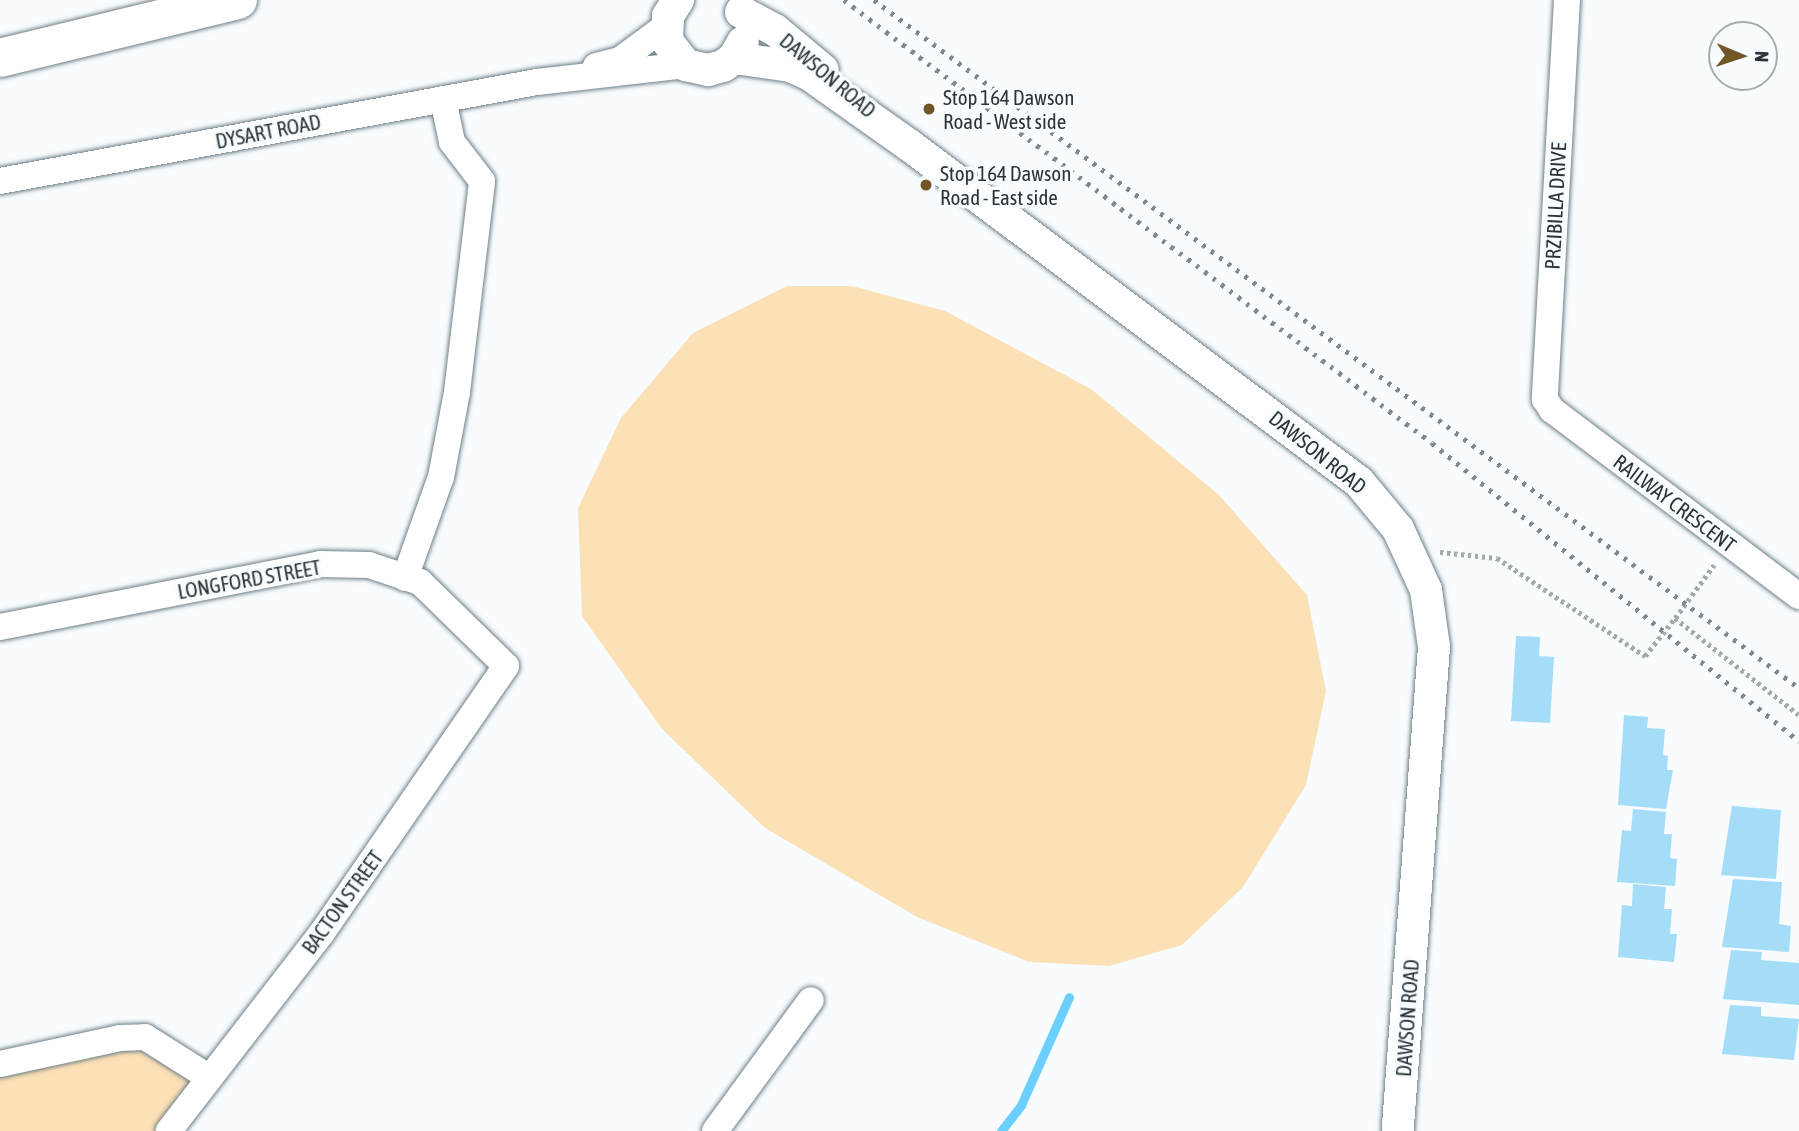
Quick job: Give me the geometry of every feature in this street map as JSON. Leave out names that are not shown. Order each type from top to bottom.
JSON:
[{"type":"highway","points":[[0,58],[238,0]]},
{"type":"street","name":"PRZIBILLA DRIVE","points":[[1552,410],[1544,387],[1567,0]]},
{"type":"street","points":[[669,11],[675,57],[686,65],[708,70],[734,58],[744,38],[736,6]]},
{"type":"street","name":"DAWSON ROAD","points":[[736,6],[775,30],[909,145]]},
{"type":"street","name":"DYSART ROAD","points":[[537,82],[620,60],[669,11]]},
{"type":"street","name":"DAWSON ROAD","points":[[734,58],[790,66],[810,75],[909,145],[1359,482],[1386,512],[1409,549],[1426,590],[1434,647],[1398,1131]]},
{"type":"street","name":"DYSART ROAD","points":[[0,181],[537,82],[686,65]]},
{"type":"street","points":[[405,578],[441,477],[457,392],[482,181],[452,142],[443,99]]},
{"type":"street","name":"RAILWAY CRESCENT","points":[[1552,410],[1799,596]]},
{"type":"street","name":"LONGFORD STREET","points":[[0,627],[320,564],[369,565],[420,582],[506,666]]},
{"type":"street","name":"BACTON STREET","points":[[169,1131],[208,1076],[321,934],[506,666]]},
{"type":"street","points":[[715,1131],[811,1000]]},
{"type":"street","points":[[0,1064],[120,1038],[145,1037],[208,1076]]},
{"type":"path","points":[[1409,549],[1497,558],[1645,656],[1729,544]]},
{"type":"path","points":[[1675,618],[1799,715]]},
{"type":"shaded area","points":[[787,286],[852,286],[945,311],[1091,389],[1219,495],[1307,595],[1326,691],[1306,785],[1243,887],[1182,945],[1109,966],[1029,962],[917,917],[765,828],[662,729],[582,616],[578,508],[621,418],[693,333]]},
{"type":"shaded area","points":[[120,1038],[207,1076],[169,1131],[0,1131],[0,1064]]},
{"type":"building","points":[[1516,636],[1540,637],[1539,656],[1554,657],[1550,723],[1511,721]]},
{"type":"building","points":[[1624,715],[1648,717],[1647,728],[1665,729],[1663,755],[1668,756],[1667,770],[1673,770],[1666,809],[1618,805]]},
{"type":"building","points":[[1732,806],[1781,810],[1776,879],[1721,875]]},
{"type":"building","points":[[1633,809],[1666,812],[1664,834],[1672,834],[1670,858],[1677,859],[1675,886],[1617,882],[1622,830],[1631,831]]},
{"type":"building","points":[[1733,879],[1782,882],[1779,924],[1791,926],[1789,952],[1722,947]]},
{"type":"building","points":[[1633,884],[1666,887],[1664,909],[1672,909],[1670,934],[1677,934],[1674,962],[1618,957],[1622,905],[1632,906]]},
{"type":"building","points":[[1731,950],[1762,952],[1761,960],[1799,963],[1799,1005],[1723,999]]},
{"type":"building","points":[[1730,1005],[1761,1007],[1761,1016],[1799,1019],[1794,1060],[1722,1054]]},
{"type":"waterway","points":[[1001,1131],[1021,1105],[1069,997]]},
{"type":"railway","points":[[844,0],[1432,443],[1799,741]]},
{"type":"railway","points":[[874,0],[1799,688]]},
{"type":"place","name":"Stop 164 Dawson Road - West side","points":[[929,109]]},
{"type":"place","name":"Stop 164 Dawson Road - East side","points":[[926,185]]}]
